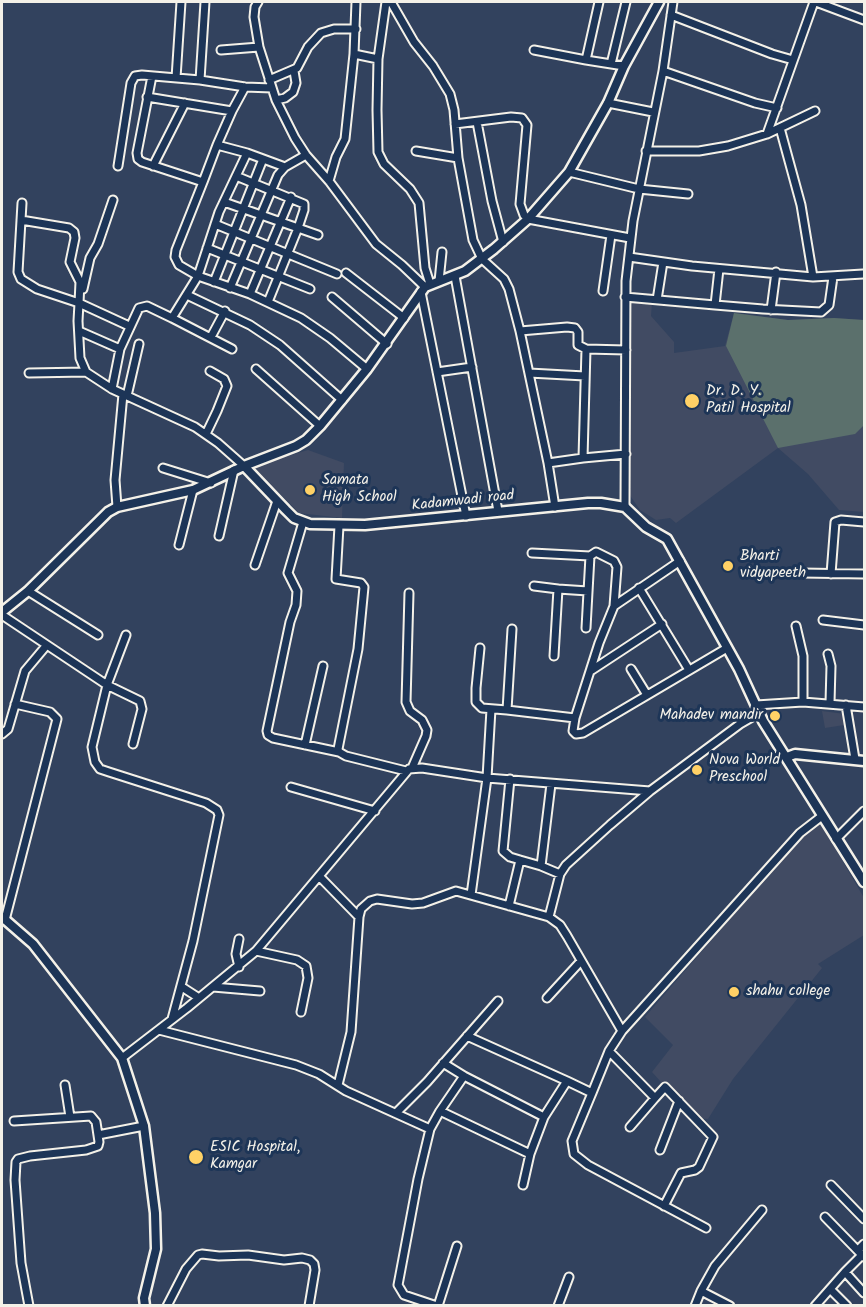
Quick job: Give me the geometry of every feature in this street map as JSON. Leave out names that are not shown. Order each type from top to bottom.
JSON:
[{"type":"street","points":[[176,78],[181,2]]},
{"type":"street","points":[[200,80],[205,2]]},
{"type":"street","points":[[329,181],[334,162],[345,140],[356,29],[356,2]]},
{"type":"street","points":[[386,2],[378,59],[376,110],[378,152],[384,164],[410,189],[419,203],[424,268],[429,286],[437,372],[466,516]]},
{"type":"street","points":[[391,2],[414,42],[433,66],[450,94],[458,158],[473,240],[482,259],[504,279],[509,289],[548,463],[555,507]]},
{"type":"street","points":[[586,60],[599,2]]},
{"type":"street","points":[[611,63],[626,2]]},
{"type":"street","points":[[429,286],[455,276],[503,242],[528,219],[569,172],[608,103],[624,66],[659,2]]},
{"type":"street","points":[[673,2],[663,71],[653,112],[628,257],[625,297],[625,507],[646,527],[667,539],[727,648],[757,709],[864,882]]},
{"type":"street","points":[[767,134],[815,2],[864,20]]},
{"type":"street","points":[[255,3],[255,28],[269,80],[276,100],[306,155],[329,181],[376,244],[429,286]]},
{"type":"street","points":[[671,15],[793,60]]},
{"type":"street","points":[[276,100],[285,98],[293,92],[296,83],[294,71],[308,47],[321,33],[334,29],[356,29]]},
{"type":"street","points":[[221,50],[259,47]]},
{"type":"street","points":[[534,50],[624,66]]},
{"type":"street","points":[[354,54],[378,59]]},
{"type":"street","points":[[269,80],[294,71]]},
{"type":"street","points":[[663,71],[777,108]]},
{"type":"street","points":[[118,166],[132,80],[138,75],[272,88]]},
{"type":"street","points":[[152,76],[137,156],[142,162],[203,182]]},
{"type":"street","points":[[245,87],[217,145],[175,257],[176,261],[182,268],[198,276],[250,294],[315,327],[367,369]]},
{"type":"street","points":[[147,97],[232,111]]},
{"type":"street","points":[[153,166],[185,103]]},
{"type":"street","points":[[608,103],[653,112]]},
{"type":"street","points":[[646,152],[699,151],[728,146],[767,134],[815,111]]},
{"type":"street","points":[[455,124],[518,117],[526,120],[520,204],[521,210],[528,219],[630,238]]},
{"type":"street","points":[[477,122],[492,201],[503,242]]},
{"type":"street","points":[[780,128],[801,205],[813,277]]},
{"type":"street","points":[[217,145],[285,167]]},
{"type":"street","points":[[416,152],[458,158]]},
{"type":"street","points":[[172,318],[198,276],[215,224],[247,153]]},
{"type":"street","points":[[230,288],[278,175],[285,167],[306,155]]},
{"type":"street","points":[[214,282],[263,159]]},
{"type":"street","points":[[569,172],[639,189],[688,194]]},
{"type":"street","points":[[236,176],[291,197],[302,202],[305,207],[268,302]]},
{"type":"street","points":[[250,294],[291,197]]},
{"type":"street","points":[[79,303],[90,258],[98,244],[113,200]]},
{"type":"street","points":[[224,202],[318,235]]},
{"type":"street","points":[[22,203],[18,272],[21,279],[38,289],[79,303],[129,326]]},
{"type":"street","points":[[21,220],[69,228],[74,232],[70,262],[80,282],[80,358],[86,372],[112,389],[177,418],[206,434],[244,466],[294,518],[303,522],[288,573],[297,591],[296,605],[290,622],[268,735],[339,752],[346,756],[409,769],[551,784],[651,791]]},
{"type":"street","points":[[215,224],[337,274]]},
{"type":"street","points":[[603,291],[611,235]]},
{"type":"street","points":[[207,248],[310,289]]},
{"type":"street","points":[[133,744],[142,704],[107,685],[46,646],[3,609],[28,591],[108,512],[117,507],[193,490],[306,440],[387,344],[429,286],[442,252]]},
{"type":"street","points":[[628,257],[719,269],[776,272],[813,277],[863,274]]},
{"type":"street","points":[[657,300],[663,262]]},
{"type":"street","points":[[715,305],[719,269]]},
{"type":"street","points":[[771,310],[776,272]]},
{"type":"street","points":[[346,273],[404,318]]},
{"type":"street","points":[[455,276],[498,511]]},
{"type":"street","points":[[625,297],[813,312],[825,309],[830,299],[833,277]]},
{"type":"street","points":[[187,295],[225,311],[280,345],[342,400]]},
{"type":"street","points":[[332,297],[387,344]]},
{"type":"street","points":[[112,389],[120,349],[129,326],[141,306],[151,308],[232,349]]},
{"type":"street","points":[[211,337],[225,311]]},
{"type":"street","points":[[520,331],[575,328],[578,332],[578,345],[586,349],[626,350]]},
{"type":"street","points":[[79,331],[120,349]]},
{"type":"street","points":[[117,507],[116,461],[125,395],[139,344]]},
{"type":"street","points":[[583,458],[586,349]]},
{"type":"street","points":[[437,372],[472,367]]},
{"type":"street","points":[[256,369],[320,426]]},
{"type":"street","points":[[206,434],[227,386],[224,379],[210,371]]},
{"type":"street","points":[[29,373],[86,372]]},
{"type":"street","points":[[529,373],[585,376]]},
{"type":"street","points":[[548,463],[626,454]]},
{"type":"street","points":[[163,468],[211,483]]},
{"type":"street","points":[[219,536],[234,470]]},
{"type":"street","points":[[179,545],[193,490]]},
{"type":"street","points":[[255,565],[277,501]]},
{"type":"street","name":"Kadamwadi road","points":[[303,522],[339,526],[601,503],[625,507]]},
{"type":"street","points":[[831,574],[835,522],[841,519],[864,522]]},
{"type":"street","points":[[339,526],[336,579],[361,583],[364,588],[358,649],[338,745],[339,752]]},
{"type":"street","points":[[532,554],[590,556],[596,552],[616,564],[614,606],[575,718],[573,731],[579,734],[727,648]]},
{"type":"street","points":[[586,628],[590,556]]},
{"type":"street","points":[[614,606],[680,561]]},
{"type":"street","points":[[802,573],[864,574]]},
{"type":"street","points":[[534,586],[588,591]]},
{"type":"street","points":[[639,588],[689,670]]},
{"type":"street","points":[[554,656],[558,589]]},
{"type":"street","points":[[28,591],[98,636]]},
{"type":"street","points":[[122,1058],[199,999],[256,951],[409,769],[427,730],[422,720],[407,708],[406,702],[409,593]]},
{"type":"street","points":[[823,620],[864,625]]},
{"type":"street","points":[[592,670],[662,624]]},
{"type":"street","points":[[796,626],[803,656],[803,702]]},
{"type":"street","points":[[507,710],[512,629]]},
{"type":"street","points":[[126,635],[107,685],[92,747],[94,762],[100,769],[206,803],[217,810],[219,815],[203,900],[172,1019]]},
{"type":"street","points":[[2,734],[8,729],[25,671],[46,646]]},
{"type":"street","points":[[480,648],[476,702],[482,708],[575,718]]},
{"type":"street","points":[[828,654],[831,677],[830,704]]},
{"type":"street","points":[[305,745],[323,666]]},
{"type":"street","points":[[631,669],[648,695]]},
{"type":"street","points":[[549,917],[560,874],[578,853],[651,791],[757,709],[803,702],[864,707]]},
{"type":"street","points":[[15,704],[44,710],[55,715],[57,719],[3,919],[33,944],[122,1058],[144,1125],[157,1234],[154,1262],[144,1298],[145,1305]]},
{"type":"street","points":[[787,757],[795,754],[860,760],[846,705]]},
{"type":"street","points":[[471,895],[486,778],[491,709]]},
{"type":"street","points":[[510,780],[503,851],[510,857],[560,874]]},
{"type":"street","points":[[541,866],[551,784]]},
{"type":"street","points":[[291,787],[375,811]]},
{"type":"street","points":[[836,839],[864,811]]},
{"type":"street","points":[[705,1228],[588,1165],[574,1154],[572,1141],[609,1051],[622,1031],[800,833],[822,816]]},
{"type":"street","points":[[509,906],[520,860]]},
{"type":"street","points":[[319,876],[359,917]]},
{"type":"street","points":[[338,1085],[351,1032],[359,917],[361,909],[366,904],[377,899],[412,904],[423,903],[456,891],[549,917],[560,925],[622,1031]]},
{"type":"street","points":[[239,939],[236,954],[239,967]]},
{"type":"street","points":[[256,951],[297,960],[306,966],[308,978],[301,1012]]},
{"type":"street","points":[[547,998],[581,962]]},
{"type":"street","points":[[182,987],[199,999]]},
{"type":"street","points":[[213,987],[260,991]]},
{"type":"street","points":[[396,1113],[498,1001]]},
{"type":"street","points":[[159,1030],[296,1065],[430,1129]]},
{"type":"street","points":[[467,1036],[592,1093]]},
{"type":"street","points":[[609,1051],[655,1098]]},
{"type":"street","points":[[443,1063],[544,1118]]},
{"type":"street","points":[[457,1246],[437,1305],[404,1295],[398,1285],[430,1129],[464,1076]]},
{"type":"street","points":[[523,1185],[530,1154],[544,1118],[567,1081]]},
{"type":"street","points":[[65,1085],[70,1117]]},
{"type":"street","points":[[630,1127],[666,1087],[713,1137],[699,1167],[681,1173],[664,1206]]},
{"type":"street","points":[[660,1150],[679,1101]]},
{"type":"street","points":[[440,1111],[530,1154]]},
{"type":"street","points":[[14,1121],[91,1116],[96,1122],[99,1142],[94,1148],[24,1157],[16,1162],[15,1180],[21,1263],[29,1305]]},
{"type":"street","points":[[98,1135],[144,1125]]},
{"type":"street","points":[[831,1185],[864,1219]]},
{"type":"street","points":[[695,1305],[715,1266],[762,1210]]},
{"type":"street","points":[[825,1217],[862,1254]]},
{"type":"street","points":[[815,1305],[862,1254],[864,1244]]},
{"type":"street","points":[[167,1305],[186,1269],[198,1255],[206,1254],[310,1260],[315,1270],[309,1305]]},
{"type":"street","points":[[845,1272],[864,1293]]},
{"type":"street","points":[[558,1305],[569,1277]]},
{"type":"street","points":[[830,1289],[847,1305]]},
{"type":"street","points":[[701,1291],[730,1305]]},
{"type":"shaded area","points":[[631,301],[652,303],[651,316],[674,342],[674,353],[725,346],[734,313],[788,320],[834,318],[864,320],[864,512],[839,510],[808,474],[778,448],[676,523],[670,518],[656,520],[640,510],[629,494]]},
{"type":"shaded area","name":"Samata High School","points":[[308,450],[344,463],[342,518],[299,513],[253,466]]},
{"type":"shaded area","points":[[822,711],[845,714],[844,725],[825,728]]},
{"type":"shaded area","name":"shahu college","points":[[820,822],[864,898],[864,935],[818,964],[822,968],[733,1079],[708,1119],[693,1118],[652,1072],[673,1045],[645,1017],[798,840]]},
{"type":"green space","points":[[734,313],[788,320],[834,318],[864,320],[864,425],[855,434],[778,448],[726,346]]},
{"type":"place","name":"Dr. D. Y. Patil Hospital","points":[[692,401]]},
{"type":"place","name":"Samata High School","points":[[310,490]]},
{"type":"place","name":"Bharti vidyapeeth","points":[[728,566]]},
{"type":"place","name":"Mahadev mandir","points":[[775,716]]},
{"type":"place","name":"Nova World Preschool","points":[[697,770]]},
{"type":"place","name":"shahu college","points":[[734,992]]},
{"type":"place","name":"ESIC Hospital, Kamgar","points":[[196,1157]]}]
